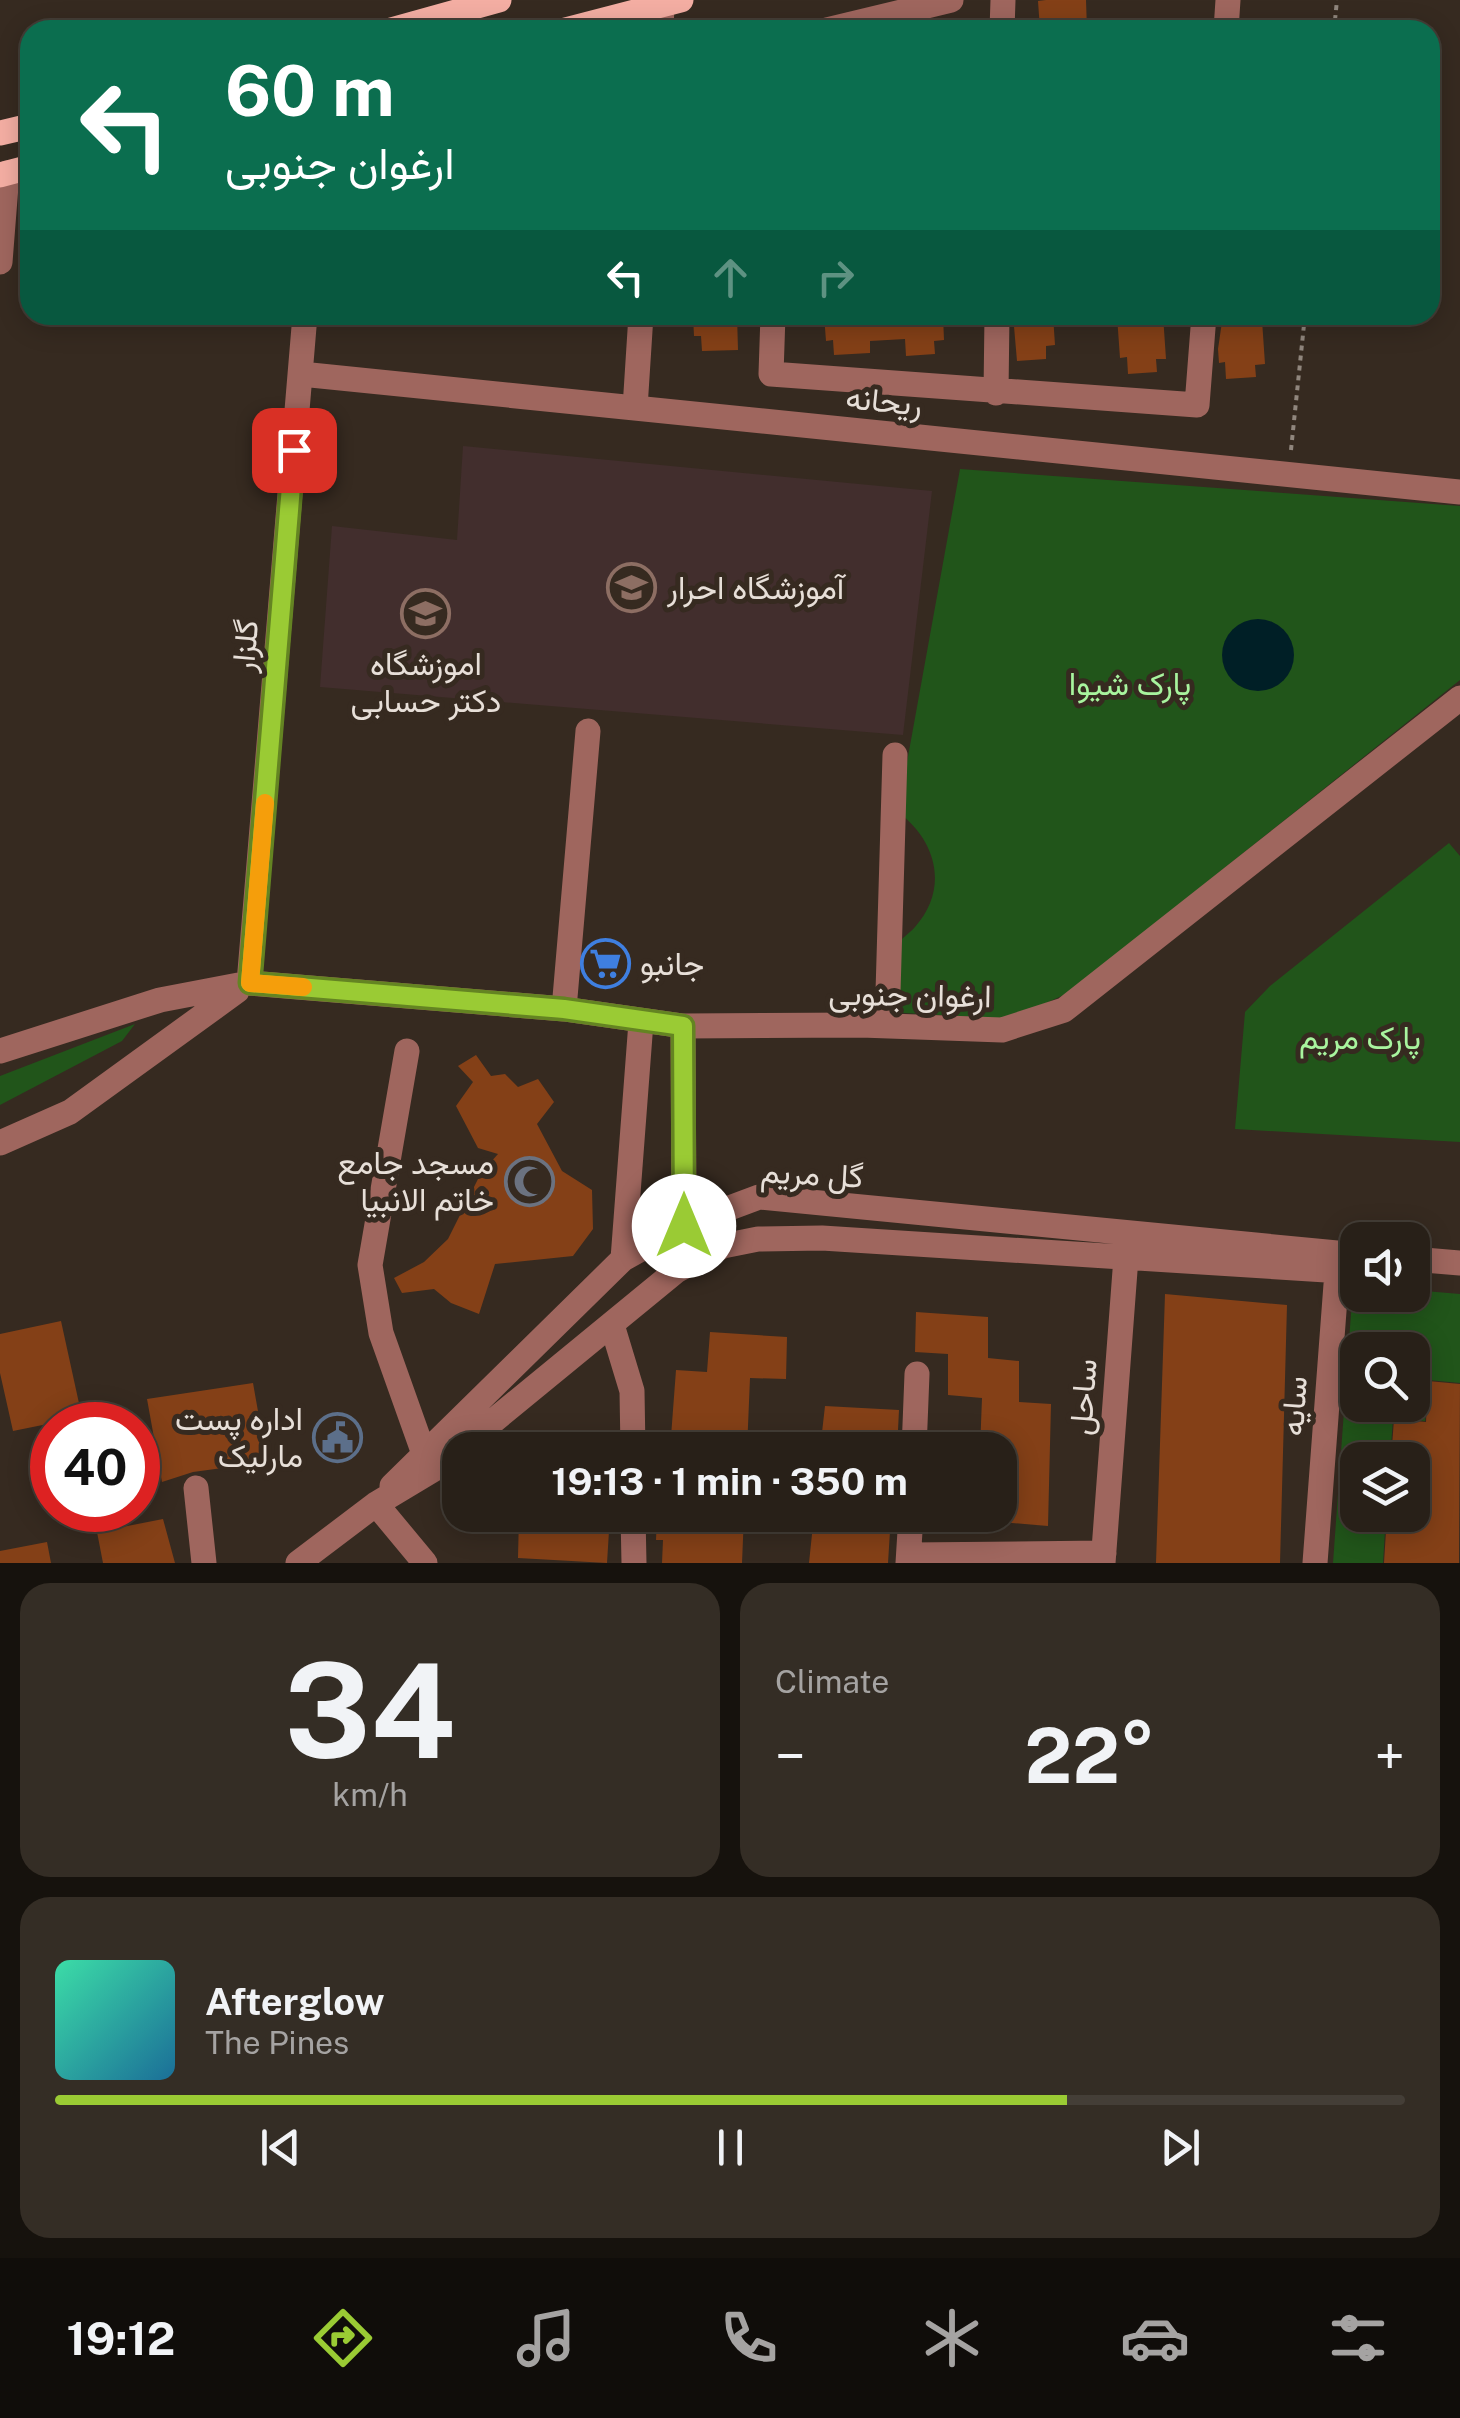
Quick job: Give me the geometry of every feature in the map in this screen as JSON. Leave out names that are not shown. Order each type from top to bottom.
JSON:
[{"type":"main road","points":[[427,20],[499,0]]},
{"type":"main road","points":[[622,20],[668,12]]},
{"type":"street","points":[[869,20],[951,0]]},
{"type":"street","points":[[0,262],[12,172]]},
{"type":"street","name":"گلزار","points":[[250,983],[304,325]]},
{"type":"street","points":[[635,408],[640,325]]},
{"type":"street","points":[[772,325],[771,374],[1197,406],[1203,325]]},
{"type":"street","points":[[996,393],[997,325]]},
{"type":"street","name":"ریحانه","points":[[301,374],[1460,492]]},
{"type":"street","name":"ارغوان جنوبی","points":[[0,1050],[160,1000],[250,983],[564,1009],[683,1026],[1002,1030],[1064,1010],[1460,698]]},
{"type":"street","points":[[564,1009],[588,731]]},
{"type":"street","points":[[886,1026],[895,755]]},
{"type":"street","points":[[0,1143],[70,1112],[250,983]]},
{"type":"street","points":[[622,1258],[641,1022]]},
{"type":"street","points":[[683,1026],[684,1226]]},
{"type":"street","points":[[407,1051],[370,1265],[381,1333],[423,1450]]},
{"type":"street","name":"گل مریم","points":[[376,1504],[423,1450],[622,1258],[684,1226],[759,1197],[1127,1247],[1340,1262]]},
{"type":"street","name":"گل مریم","points":[[309,1559],[376,1504],[436,1468],[676,1271],[723,1246],[758,1239],[1127,1247]]},
{"type":"street","name":"ساحل","points":[[1104,1558],[1127,1247]]},
{"type":"street","points":[[1430,1260],[1460,1263]]},
{"type":"street","points":[[1430,1277],[1460,1278]]},
{"type":"street","name":"سایه","points":[[1315,1563],[1342,1312]]},
{"type":"street","points":[[612,1326],[632,1391],[633,1432]]},
{"type":"street","points":[[915,1432],[918,1374]]},
{"type":"street","points":[[196,1488],[204,1563]]},
{"type":"street","points":[[376,1504],[424,1563]]},
{"type":"street","points":[[634,1532],[634,1563]]},
{"type":"street","points":[[910,1532],[909,1559],[1104,1558]]},
{"type":"path","points":[[1288,474],[1303,325]]},
{"type":"shaded area","points":[[463,446],[932,491],[903,735],[320,687],[332,526],[457,540]]},
{"type":"green space","name":"پارک شیوا","points":[[960,469],[1460,506],[1460,680],[1068,993],[1011,1019],[887,1012],[894,950],[926,912],[935,882],[934,866],[922,837],[898,812]]},
{"type":"green space","name":"پارک مریم","points":[[1449,843],[1460,856],[1460,1142],[1235,1129],[1245,1012],[1270,986]]},
{"type":"green space","points":[[135,1024],[122,1041],[0,1105],[0,1076]]},
{"type":"green space","points":[[1430,1291],[1460,1294],[1460,1383],[1430,1380],[1430,1332],[1350,1332],[1351,1312],[1430,1312]]},
{"type":"green space","points":[[1343,1422],[1393,1422],[1391,1442],[1342,1442]]},
{"type":"green space","points":[[1340,1466],[1340,1532],[1385,1532],[1383,1563],[1333,1563]]},
{"type":"water","points":[[1258,619],[1272,621],[1284,629],[1292,641],[1292,669],[1284,681],[1272,689],[1258,691],[1244,689],[1232,681],[1224,669],[1222,655],[1224,641],[1232,629],[1244,621]]},
{"type":"building","points":[[1086,0],[1087,20],[1039,20],[1038,1]]},
{"type":"building","points":[[693,325],[737,325],[738,350],[702,351],[701,336],[694,336]]},
{"type":"building","points":[[825,325],[943,325],[944,340],[934,341],[935,354],[906,356],[905,339],[870,341],[870,353],[834,355],[833,340],[826,341]]},
{"type":"building","points":[[1014,325],[1054,325],[1055,345],[1046,346],[1046,359],[1017,361]]},
{"type":"building","points":[[1118,325],[1164,325],[1166,359],[1156,359],[1157,372],[1128,374],[1127,357],[1120,358]]},
{"type":"building","points":[[1222,325],[1262,325],[1265,364],[1255,365],[1256,377],[1226,379],[1225,362],[1219,363]]},
{"type":"building","name":"مسجد جامع خاتم الانبیا","points":[[476,1055],[491,1076],[505,1074],[518,1087],[538,1079],[554,1102],[537,1124],[562,1171],[592,1190],[593,1229],[573,1256],[495,1264],[479,1314],[451,1303],[434,1289],[402,1293],[394,1278],[424,1262],[448,1239],[481,1173],[498,1154],[478,1148],[456,1106],[473,1082],[458,1066]]},
{"type":"building","points":[[1165,1294],[1287,1305],[1280,1563],[1156,1563]]},
{"type":"building","points":[[916,1312],[988,1317],[988,1358],[1019,1361],[1019,1402],[1051,1404],[1048,1526],[1017,1523],[1017,1432],[981,1432],[982,1398],[948,1395],[948,1354],[915,1352]]},
{"type":"building","points":[[61,1321],[79,1402],[30,1402],[30,1428],[13,1431],[0,1373],[0,1334]]},
{"type":"building","points":[[710,1332],[787,1337],[786,1379],[750,1378],[748,1432],[671,1432],[676,1370],[707,1372]]},
{"type":"building","points":[[1430,1381],[1460,1384],[1459,1563],[1384,1563],[1386,1532],[1430,1532],[1430,1442],[1392,1442],[1394,1422],[1430,1422]]},
{"type":"building","points":[[253,1383],[267,1462],[193,1472],[162,1482],[160,1402],[147,1399]]},
{"type":"building","points":[[825,1406],[899,1410],[898,1432],[822,1432]]},
{"type":"building","points":[[163,1519],[175,1563],[103,1563],[97,1532],[160,1532]]},
{"type":"building","points":[[519,1532],[609,1532],[607,1563],[518,1558]]},
{"type":"building","points":[[656,1532],[743,1532],[742,1563],[662,1563],[663,1540],[656,1540]]},
{"type":"building","points":[[812,1532],[890,1532],[888,1563],[809,1563]]},
{"type":"building","points":[[47,1542],[51,1563],[0,1563],[0,1551]]},
{"type":"slow traffic","points":[[265,803],[250,983],[303,987]]},
{"type":"place","name":"آموزشگاه احرار","points":[[632,588]]},
{"type":"place","name":"اموزشگاه دکتر حسابی","points":[[426,614]]},
{"type":"place","name":"جانبو","points":[[605,964]]},
{"type":"place","name":"مسجد جامع خاتم الانبیا","points":[[529,1181]]},
{"type":"place","name":"اداره پست مارلیک","points":[[338,1437]]},
{"type":"route","points":[[294,450],[250,983],[564,1009],[683,1026],[684,1226]]}]
